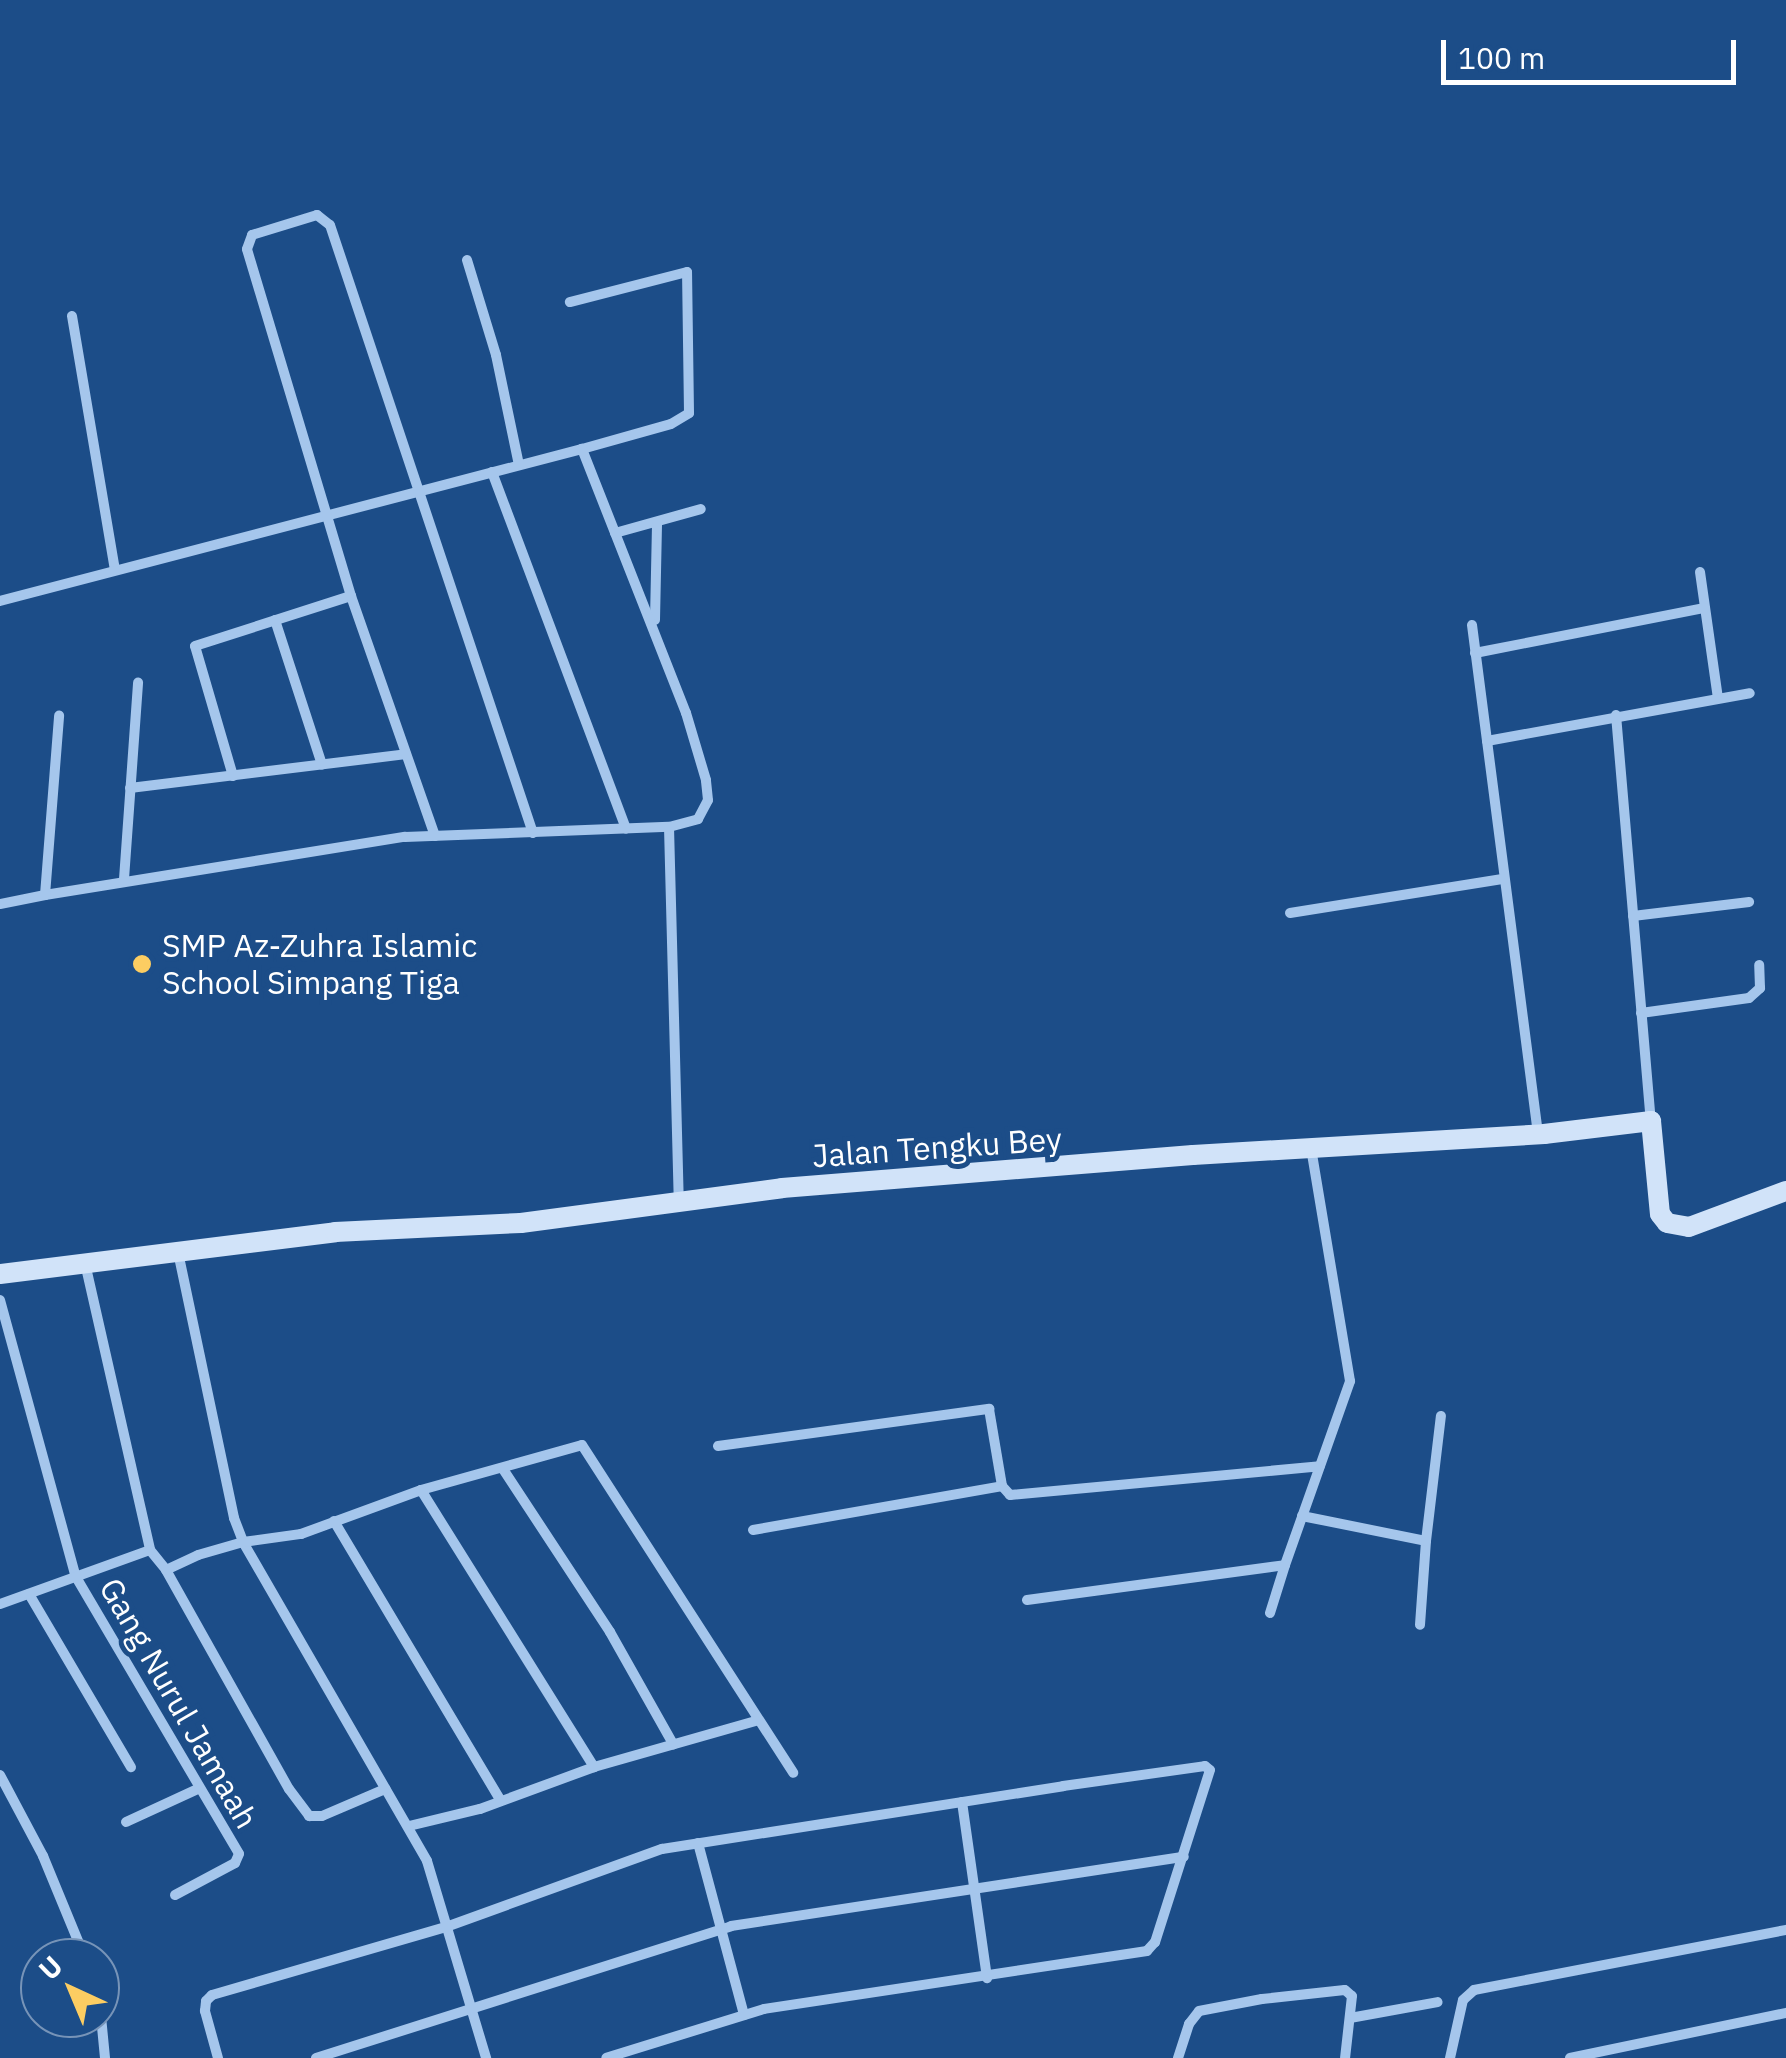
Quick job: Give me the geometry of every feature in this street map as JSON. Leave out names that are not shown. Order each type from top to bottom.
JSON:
[{"type":"main road","name":"Jalan Tengku Bey","points":[[0,1274],[364,1229],[522,1222],[782,1188],[1311,1147],[1538,1134],[1651,1122]]},
{"type":"main road","points":[[1651,1122],[1660,1214],[1667,1224],[1689,1227],[1786,1191]]},
{"type":"street","points":[[435,836],[351,596],[246,245],[252,235],[317,216],[330,225],[533,833]]},
{"type":"street","points":[[467,260],[496,355],[520,465]]},
{"type":"street","points":[[0,601],[582,449],[671,424],[689,414],[687,272],[570,302]]},
{"type":"street","points":[[72,316],[116,569]]},
{"type":"street","points":[[0,904],[124,879],[320,848],[435,836],[669,827],[698,818],[708,800],[691,730],[654,626],[582,449]]},
{"type":"street","points":[[492,472],[626,829]]},
{"type":"street","points":[[615,533],[701,509]]},
{"type":"street","points":[[654,626],[656,522]]},
{"type":"street","points":[[1700,572],[1718,698]]},
{"type":"street","points":[[233,776],[195,646],[351,596]]},
{"type":"street","points":[[1475,653],[1706,608]]},
{"type":"street","points":[[275,620],[322,764]]},
{"type":"street","points":[[1472,625],[1538,1134]]},
{"type":"street","points":[[124,879],[138,682]]},
{"type":"street","points":[[1487,741],[1750,693]]},
{"type":"street","points":[[45,895],[58,716]]},
{"type":"street","points":[[1616,716],[1651,1122]]},
{"type":"street","points":[[130,788],[406,754]]},
{"type":"street","points":[[669,827],[679,1202]]},
{"type":"street","points":[[1290,913],[1502,879]]},
{"type":"street","points":[[1633,916],[1749,902]]},
{"type":"street","points":[[1642,1013],[1748,998],[1760,988],[1759,965]]},
{"type":"street","points":[[1270,1613],[1350,1381],[1311,1147]]},
{"type":"street","points":[[178,1252],[234,1518],[244,1542],[426,1860],[486,2058]]},
{"type":"street","points":[[85,1264],[150,1550],[166,1570],[235,1698],[309,1816],[322,1816],[385,1789]]},
{"type":"street","name":"Gang Nurul Jamaah","points":[[0,1300],[76,1577],[238,1854],[235,1863],[175,1895]]},
{"type":"street","points":[[718,1446],[989,1410],[1002,1486],[1010,1495],[1320,1466]]},
{"type":"street","points":[[1420,1625],[1441,1416]]},
{"type":"street","points":[[166,1570],[244,1542],[301,1534],[421,1490],[503,1470],[577,1446],[587,1447],[756,1721],[794,1773]]},
{"type":"street","points":[[503,1470],[610,1632],[673,1744]]},
{"type":"street","points":[[753,1530],[1002,1486]]},
{"type":"street","points":[[421,1490],[594,1767]]},
{"type":"street","points":[[1302,1516],[1426,1541]]},
{"type":"street","points":[[334,1521],[500,1800]]},
{"type":"street","points":[[0,1604],[150,1550]]},
{"type":"street","points":[[1027,1600],[1285,1564]]},
{"type":"street","points":[[29,1594],[131,1767]]},
{"type":"street","points":[[409,1826],[756,1721]]},
{"type":"street","points":[[218,2058],[205,2011],[206,2001],[212,1995],[446,1927],[662,1849],[1206,1766],[1210,1777],[1155,1942],[1147,1951],[987,1978],[857,1993],[744,2014],[606,2058]]},
{"type":"street","points":[[0,1775],[44,1856],[77,1938]]},
{"type":"street","points":[[126,1822],[200,1788]]},
{"type":"street","points":[[962,1802],[987,1978]]},
{"type":"street","points":[[698,1843],[744,2014]]},
{"type":"street","points":[[316,2058],[719,1930],[1184,1857]]},
{"type":"street","points":[[1450,2058],[1462,2000],[1474,1990],[1786,1930]]},
{"type":"street","points":[[1178,2058],[1189,2024],[1200,2011],[1262,1999],[1346,1990],[1352,1996],[1346,2058]]},
{"type":"street","points":[[1350,2018],[1438,2002]]},
{"type":"street","points":[[1570,2058],[1786,2013]]},
{"type":"place","name":"SMP Az-Zuhra Islamic School Simpang Tiga","points":[[142,964]]}]
